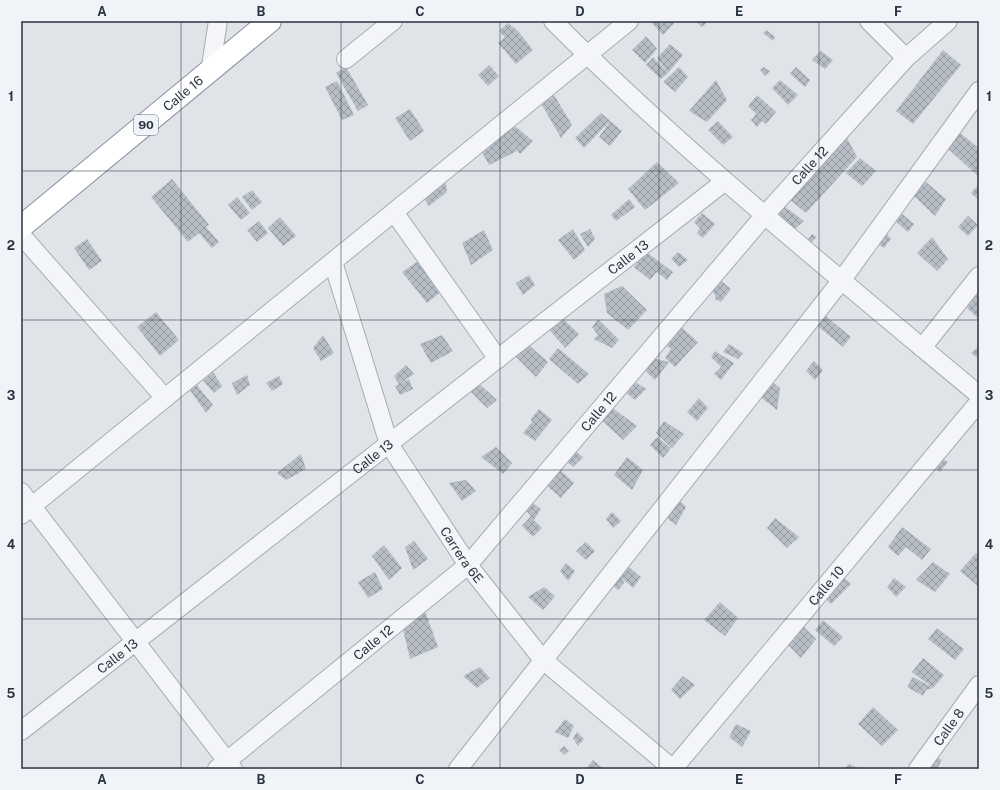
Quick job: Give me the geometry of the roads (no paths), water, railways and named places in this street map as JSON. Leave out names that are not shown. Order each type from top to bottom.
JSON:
[{"type":"highway","name":"Calle 16","points":[[21,227],[270,21]]},
{"type":"street","points":[[210,72],[218,21]]},
{"type":"street","points":[[346,59],[393,21]]},
{"type":"street","points":[[553,21],[724,182],[979,395]]},
{"type":"street","points":[[226,767],[136,642],[25,504],[165,398],[629,21]]},
{"type":"street","points":[[869,21],[906,58]]},
{"type":"street","name":"Calle 12","points":[[226,767],[468,565],[764,216],[906,58],[948,21]]},
{"type":"street","points":[[458,769],[841,281],[979,91]]},
{"type":"street","name":"Calle 13","points":[[21,731],[724,182]]},
{"type":"street","points":[[394,212],[498,359]]},
{"type":"street","points":[[21,235],[165,398]]},
{"type":"street","name":"Carrera 6E","points":[[333,262],[389,444],[468,565],[543,660],[673,769]]},
{"type":"street","points":[[922,348],[979,276]]},
{"type":"street","name":"Calle 10","points":[[673,769],[979,402]]},
{"type":"street","name":"Calle 8","points":[[918,769],[979,685]]}]
